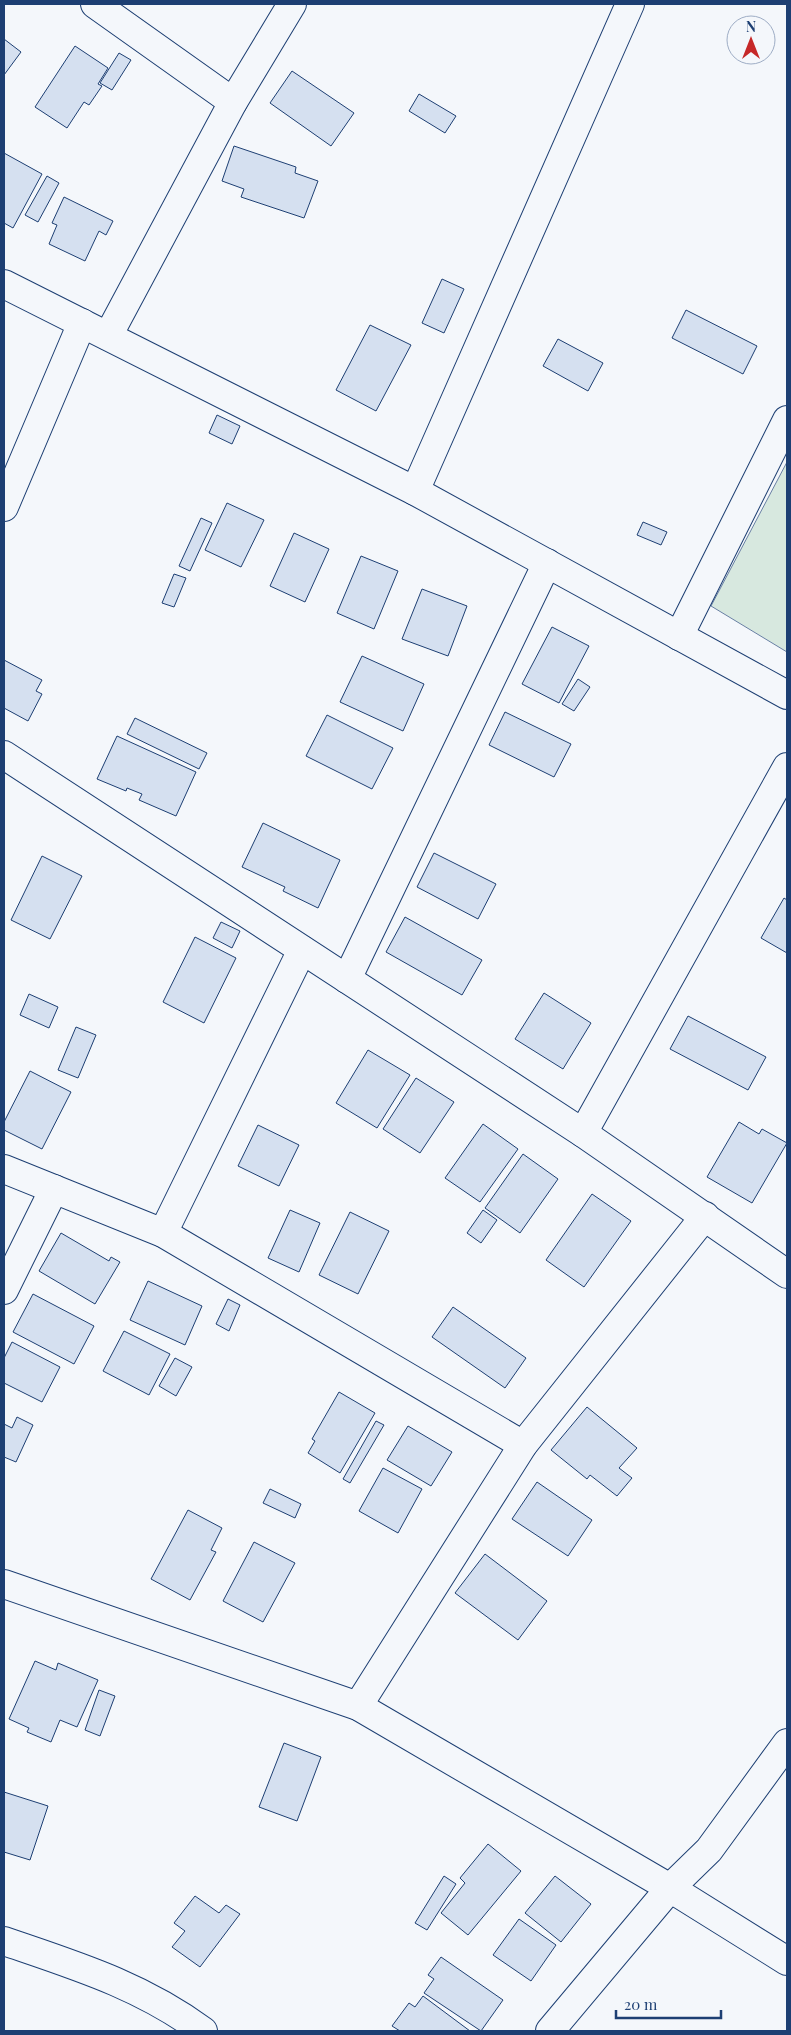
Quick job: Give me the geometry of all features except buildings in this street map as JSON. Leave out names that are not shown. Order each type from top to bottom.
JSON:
[{"type":"street","points":[[95,4],[233,102]]},
{"type":"street","points":[[108,336],[233,102],[292,4]]},
{"type":"street","points":[[415,491],[630,4]]},
{"type":"street","points":[[4,284],[415,491],[787,695]]},
{"type":"street","points":[[4,507],[82,323]]},
{"type":"street","points":[[679,636],[787,420]]},
{"type":"street","points":[[347,979],[547,563]]},
{"type":"street","points":[[4,755],[583,1133],[787,1274]]},
{"type":"street","points":[[583,1133],[787,767]]},
{"type":"street","points":[[163,1233],[302,950]]},
{"type":"street","points":[[4,1169],[163,1233],[524,1445]]},
{"type":"street","points":[[4,1290],[54,1189]]},
{"type":"street","points":[[358,1706],[524,1445],[705,1216]]},
{"type":"street","points":[[6,1593],[358,1706],[670,1888],[787,1961]]},
{"type":"street","points":[[550,2031],[670,1888],[709,1850],[787,1743]]},
{"type":"street","points":[[4,1941],[100,1974],[152,1998],[204,2031]]},
{"type":"shaded area","points":[[787,462],[787,652],[711,606]]}]
